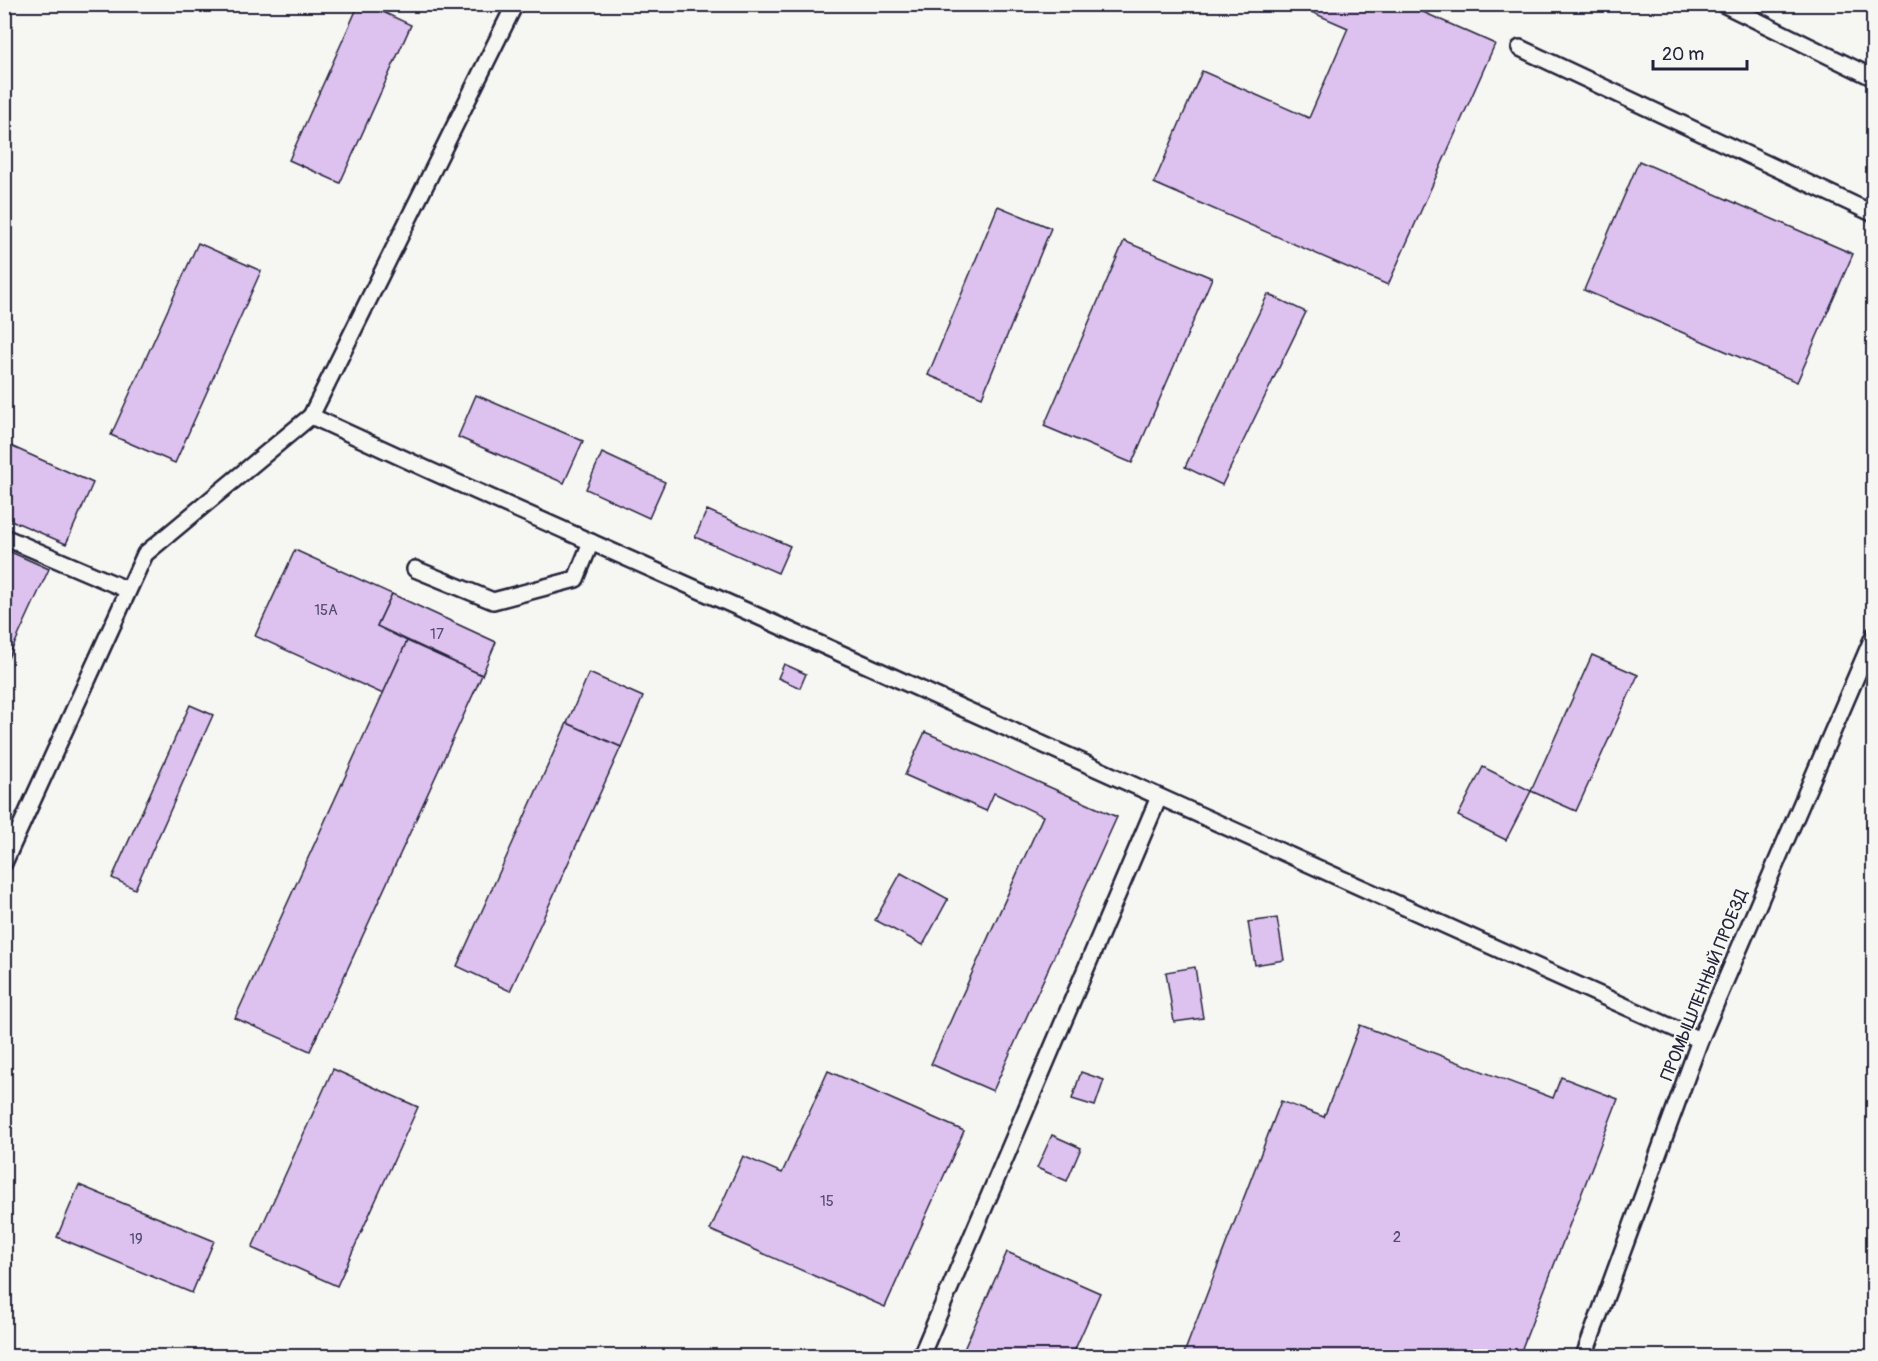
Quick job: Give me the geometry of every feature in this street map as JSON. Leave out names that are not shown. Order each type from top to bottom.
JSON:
[{"type":"lane","points":[[4,863],[145,554],[311,416],[515,4]]},
{"type":"lane","points":[[1723,4],[1874,78]]},
{"type":"lane","points":[[1520,48],[1874,214]]},
{"type":"lane","points":[[311,416],[1700,1040]]},
{"type":"lane","points":[[4,537],[128,590]]},
{"type":"lane","points":[[415,570],[493,601],[576,579],[591,542]]},
{"type":"lane","name":"ПРОМЫШЛЕННЫЙ ПРОЕЗД","points":[[1584,1356],[1700,1040],[1874,635]]},
{"type":"lane","points":[[921,1356],[1159,797]]},
{"type":"building","points":[[359,4],[366,4],[411,25],[340,183],[289,160]]},
{"type":"building","points":[[1315,4],[1405,4],[1495,44],[1388,285],[1154,183],[1202,71],[1309,118],[1348,28],[1311,12]]},
{"type":"building","points":[[1639,161],[1853,254],[1797,382],[1584,290]]},
{"type":"building","points":[[998,206],[1051,228],[982,397],[928,375]]},
{"type":"building","points":[[1124,241],[1212,278],[1132,463],[1044,426]]},
{"type":"building","points":[[198,243],[261,271],[175,463],[111,435]]},
{"type":"building","points":[[1268,294],[1306,312],[1222,485],[1185,467]]},
{"type":"building","points":[[476,395],[583,441],[564,483],[458,437]]},
{"type":"building","points":[[4,443],[93,483],[66,544],[4,517]]},
{"type":"building","points":[[602,453],[665,482],[649,518],[586,489]]},
{"type":"building","points":[[707,510],[790,546],[778,573],[695,537]]},
{"type":"building","points":[[4,549],[49,569],[4,667]]},
{"type":"building","points":[[295,550],[392,594],[377,626],[407,641],[383,694],[255,636]]},
{"type":"building","points":[[392,594],[496,642],[482,675],[377,626]]},
{"type":"building","points":[[407,641],[482,675],[310,1051],[235,1018]]},
{"type":"building","points":[[1592,655],[1638,675],[1576,811],[1531,791]]},
{"type":"building","points":[[784,664],[806,674],[800,688],[778,678]]},
{"type":"building","points":[[589,673],[643,697],[621,747],[567,723]]},
{"type":"building","points":[[190,705],[213,715],[135,889],[112,878]]},
{"type":"building","points":[[567,723],[621,747],[510,991],[457,966]]},
{"type":"building","points":[[925,732],[1117,817],[993,1091],[931,1064],[1043,816],[994,793],[986,811],[905,775]]},
{"type":"building","points":[[1483,767],[1531,791],[1506,840],[1458,816]]},
{"type":"building","points":[[901,873],[948,899],[923,945],[875,920]]},
{"type":"building","points":[[1277,918],[1284,960],[1255,965],[1248,922]]},
{"type":"building","points":[[1195,967],[1203,1018],[1174,1022],[1166,972]]},
{"type":"building","points":[[1360,1025],[1553,1098],[1561,1077],[1618,1099],[1519,1356],[1183,1356],[1281,1101],[1324,1117]]},
{"type":"building","points":[[333,1069],[418,1107],[337,1286],[252,1248]]},
{"type":"building","points":[[828,1071],[964,1131],[885,1307],[710,1230],[743,1156],[782,1173]]},
{"type":"building","points":[[1081,1072],[1104,1080],[1095,1106],[1072,1099]]},
{"type":"building","points":[[1052,1135],[1081,1148],[1067,1181],[1037,1168]]},
{"type":"building","points":[[79,1185],[214,1241],[192,1293],[57,1237]]},
{"type":"building","points":[[1007,1252],[1100,1293],[1072,1356],[961,1356]]}]
